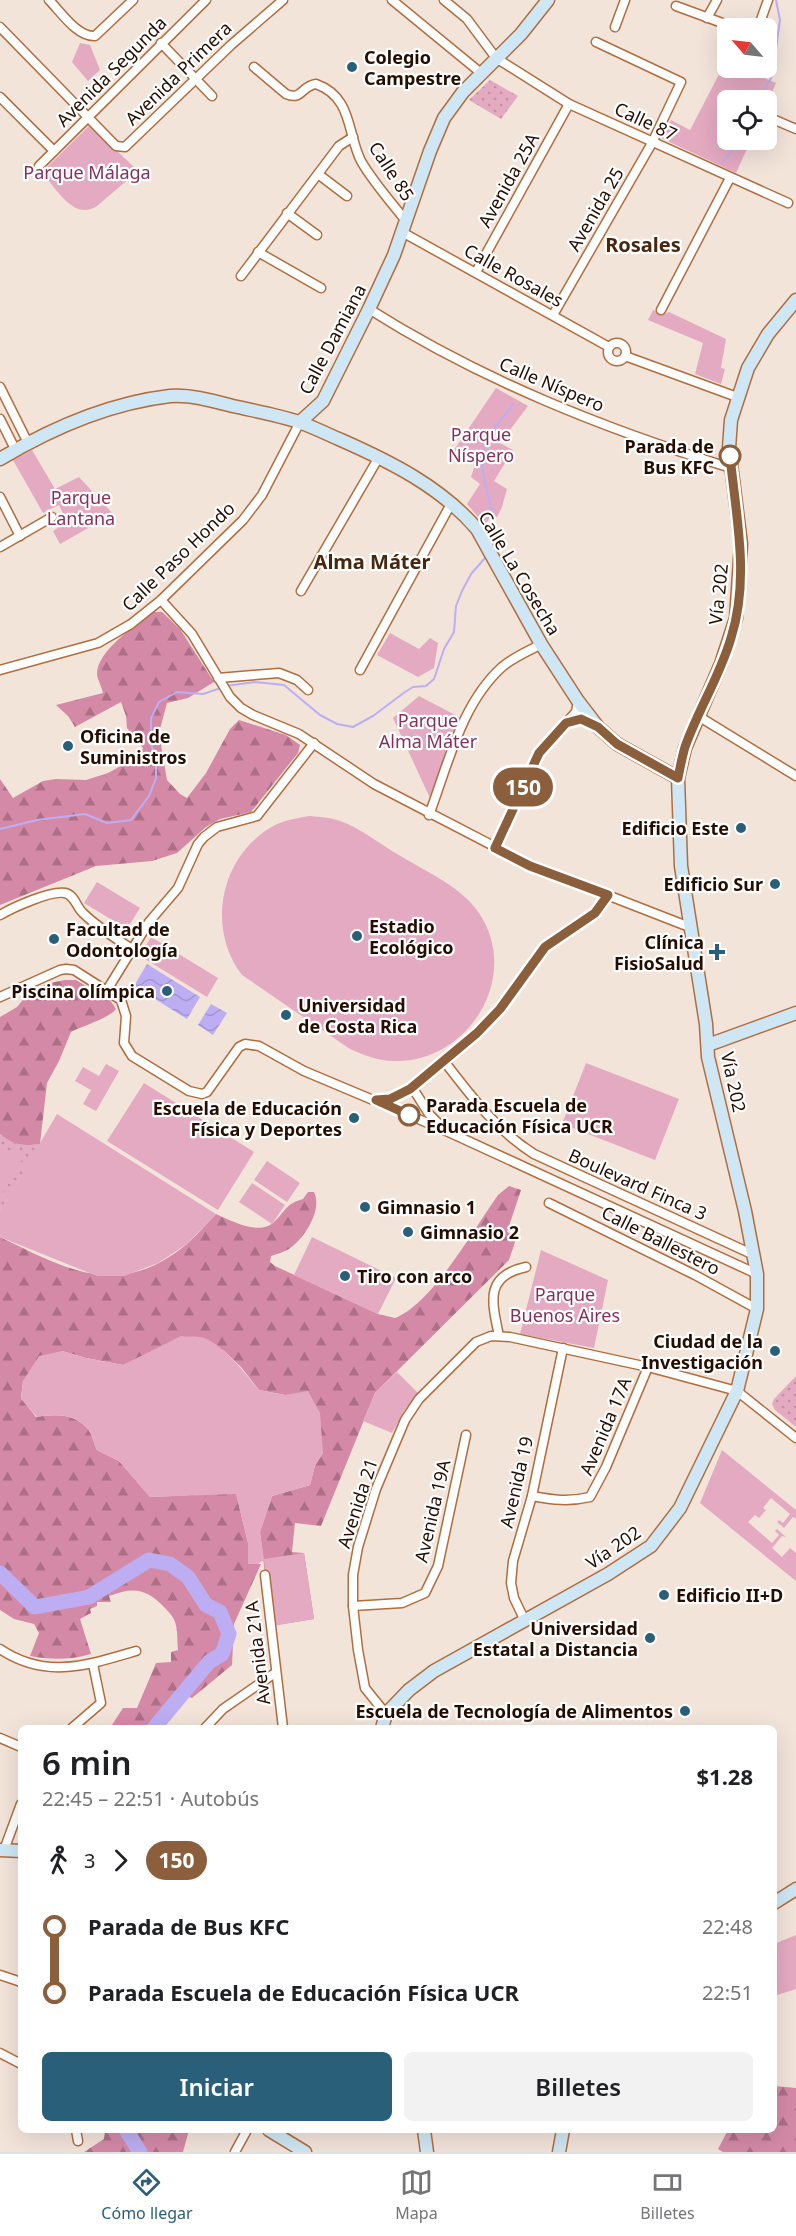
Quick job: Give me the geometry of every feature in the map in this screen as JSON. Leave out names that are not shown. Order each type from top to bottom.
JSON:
[{"type":"main road","name":"Calle Damiana","points":[[300,422],[323,401],[369,309],[404,226],[444,118],[463,92],[521,34],[548,0]]},
{"type":"main road","name":"Vía 202","points":[[383,1725],[386,1714],[409,1690],[434,1671],[608,1574],[651,1546],[680,1508],[737,1391],[757,1309],[757,1274],[712,1076],[679,841],[678,778],[685,748],[730,641],[736,618],[741,538],[731,468],[730,425],[748,368],[768,334],[796,300]]},
{"type":"main road","points":[[0,459],[28,443],[121,404],[173,395],[213,401],[300,422]]},
{"type":"main road","name":"Calle La Cosecha","points":[[300,422],[380,457],[452,502],[477,529],[541,644],[598,727],[617,744],[678,778]]},
{"type":"main road","points":[[708,1046],[796,1012]]},
{"type":"main road","points":[[2,1850],[18,1851]]},
{"type":"main road","points":[[777,1901],[796,1889]]},
{"type":"main road","points":[[274,2133],[305,2152]]},
{"type":"main road","points":[[424,2133],[427,2152]]},
{"type":"main road","points":[[559,2152],[562,2133]]},
{"type":"street","points":[[49,0],[84,35],[95,36],[123,3],[134,0]]},
{"type":"street","name":"Avenida Segunda","points":[[39,166],[206,0]]},
{"type":"street","name":"Avenida Primera","points":[[88,117],[116,146],[125,147],[195,79],[283,0]]},
{"type":"street","points":[[392,0],[481,73]]},
{"type":"street","points":[[444,0],[467,19],[496,58]]},
{"type":"street","points":[[615,27],[625,0]]},
{"type":"street","points":[[707,18],[717,0]]},
{"type":"street","points":[[762,18],[768,0]]},
{"type":"street","points":[[676,6],[717,21]]},
{"type":"street","points":[[0,27],[88,117]]},
{"type":"street","name":"Avenida 25","points":[[553,315],[652,143],[681,82],[596,42]]},
{"type":"street","points":[[161,43],[212,96]]},
{"type":"street","name":"Calle 87","points":[[496,58],[569,104],[788,203]]},
{"type":"street","name":"Calle 85","points":[[254,67],[286,94],[294,97],[310,84],[316,84],[328,90],[351,123],[361,161],[404,226]]},
{"type":"street","points":[[0,97],[54,151]]},
{"type":"street","name":"Avenida 25A","points":[[476,272],[569,104]]},
{"type":"street","points":[[777,121],[796,129]]},
{"type":"street","points":[[241,276],[339,146],[353,137]]},
{"type":"street","points":[[318,174],[347,196]]},
{"type":"street","points":[[661,310],[730,178]]},
{"type":"street","points":[[287,213],[317,235]]},
{"type":"street","name":"Calle Rosales","points":[[404,226],[476,272],[609,347]]},
{"type":"street","points":[[258,252],[321,288]]},
{"type":"street","name":"Calle Níspero","points":[[369,309],[440,351],[527,393],[653,444],[731,468]]},
{"type":"street","name":"Calle Rosales","points":[[614,343],[620,343],[626,350],[625,356],[618,361],[613,360],[608,353],[609,347],[614,343]]},
{"type":"street","name":"Calle Rosales","points":[[625,356],[737,397]]},
{"type":"street","points":[[0,387],[28,443]]},
{"type":"street","points":[[0,419],[15,450]]},
{"type":"street","name":"Calle Paso Hondo","points":[[0,670],[98,644],[131,624],[161,600],[243,520],[256,503],[300,422]]},
{"type":"street","points":[[301,591],[380,457]]},
{"type":"street","points":[[0,497],[20,536]]},
{"type":"street","points":[[360,670],[452,502]]},
{"type":"street","points":[[0,547],[52,518]]},
{"type":"street","points":[[161,600],[192,634],[230,697],[241,708],[299,734],[374,784],[429,815],[530,866],[692,928]]},
{"type":"street","points":[[429,815],[463,723],[479,693],[503,666],[541,644]]},
{"type":"street","points":[[218,678],[279,673],[297,680],[308,690]]},
{"type":"street","points":[[495,848],[539,753],[576,712],[578,701]]},
{"type":"street","points":[[698,717],[796,776]]},
{"type":"street","points":[[566,723],[581,719],[598,727]]},
{"type":"street","points":[[107,990],[155,914],[178,888],[198,844],[217,827],[257,816],[314,743]]},
{"type":"street","points":[[0,915],[52,894],[66,893],[72,897],[82,913],[132,949]]},
{"type":"street","points":[[376,1100],[390,1099],[412,1087],[477,1033],[500,1009],[545,947],[595,913],[608,895]]},
{"type":"street","name":"Boulevard Finca 3","points":[[0,997],[54,972],[66,969],[84,975],[123,1004],[126,1016],[124,1043],[132,1056],[189,1091],[196,1094],[207,1092],[239,1047],[251,1044],[266,1049],[304,1071],[446,1131],[757,1274]]},
{"type":"street","name":"Boulevard Finca 3","points":[[444,1061],[500,1129],[516,1143],[534,1154],[754,1255]]},
{"type":"street","name":"Boulevard Finca 3","points":[[412,1087],[429,1114],[446,1131]]},
{"type":"street","name":"Calle Ballestero","points":[[549,1203],[695,1275],[757,1309]]},
{"type":"street","points":[[526,1267],[510,1270],[503,1276],[493,1292],[495,1336],[648,1367],[737,1391],[796,1438]]},
{"type":"street","name":"Avenida 21","points":[[386,1714],[365,1688],[358,1650],[353,1606],[353,1575],[358,1548],[376,1489],[405,1420],[419,1399],[476,1342],[495,1336]]},
{"type":"street","name":"Avenida 19","points":[[525,1621],[514,1598],[511,1583],[513,1562],[532,1496],[562,1348]]},
{"type":"street","name":"Avenida 17A","points":[[532,1496],[559,1502],[590,1497],[606,1467],[648,1367]]},
{"type":"street","name":"Avenida 19A","points":[[353,1606],[402,1603],[425,1593],[438,1566],[466,1435]]},
{"type":"street","name":"Avenida 21A","points":[[265,1575],[283,1725]]},
{"type":"street","points":[[0,1649],[17,1660],[45,1666],[71,1667],[93,1664],[136,1651]]},
{"type":"street","points":[[75,1725],[101,1703],[93,1664]]},
{"type":"street","points":[[208,1725],[223,1709],[275,1673]]},
{"type":"street","points":[[0,1738],[18,1746]]},
{"type":"street","points":[[2,1850],[18,1811]]},
{"type":"street","points":[[0,1975],[18,1981]]},
{"type":"street","points":[[0,2053],[18,2062]]},
{"type":"street","points":[[77,2133],[78,2140]]},
{"type":"street","points":[[235,2152],[245,2133]]},
{"type":"green space","points":[[80,43],[90,45],[100,70],[88,81],[72,62]]},
{"type":"green space","points":[[717,78],[764,78],[776,83],[773,90],[717,90],[717,150],[746,150],[736,173],[661,138],[671,120],[690,130]]},
{"type":"green space","points":[[490,80],[518,96],[501,119],[469,100]]},
{"type":"green space","name":"Parque Málaga","points":[[90,125],[138,171],[97,206],[89,210],[81,210],[66,201],[42,172]]},
{"type":"green space","points":[[653,310],[662,315],[669,312],[726,339],[721,368],[725,369],[721,384],[695,374],[703,343],[648,320]]},
{"type":"green space","name":"Parque Níspero","points":[[496,388],[528,406],[500,443],[513,450],[494,481],[507,489],[497,517],[490,517],[485,525],[467,504],[480,484],[471,477],[475,465],[454,450]]},
{"type":"green space","name":"Parque Lantana","points":[[32,450],[55,489],[79,477],[113,514],[60,544],[53,531],[67,522],[59,505],[43,513],[13,460]]},
{"type":"green space","points":[[154,612],[162,612],[180,629],[214,682],[188,698],[167,703],[159,733],[167,780],[180,794],[187,798],[206,773],[230,729],[239,720],[286,735],[300,745],[298,753],[251,812],[220,819],[206,827],[177,853],[152,861],[96,866],[0,905],[0,779],[13,798],[43,781],[86,780],[108,773],[139,756],[143,748],[127,728],[121,702],[75,727],[68,716],[56,705],[103,693],[97,675],[98,666],[103,657],[118,639]]},
{"type":"green space","points":[[390,633],[419,649],[430,638],[438,643],[434,668],[418,677],[377,655]]},
{"type":"green space","name":"Parque Alma Máter","points":[[419,696],[461,718],[430,798],[393,718]]},
{"type":"green space","name":"Estadio Ecológico","points":[[309,816],[332,819],[355,827],[453,887],[472,903],[479,913],[491,938],[494,963],[491,988],[480,1012],[465,1032],[445,1048],[421,1058],[394,1061],[377,1059],[350,1049],[242,975],[231,956],[224,935],[222,914],[225,892],[232,871],[243,853],[258,837],[277,824]]},
{"type":"green space","points":[[97,882],[140,908],[127,929],[84,903]]},
{"type":"green space","points":[[151,937],[218,978],[207,997],[140,956]]},
{"type":"green space","points":[[65,980],[76,980],[110,1000],[116,1009],[102,1019],[71,1032],[47,1083],[40,1144],[14,1143],[0,1134],[0,1017],[17,1007],[30,991]]},
{"type":"green space","points":[[586,1063],[679,1099],[655,1160],[562,1124]]},
{"type":"green space","points":[[106,1064],[119,1071],[96,1111],[83,1104],[91,1090],[75,1081],[83,1067],[99,1076]]},
{"type":"green space","points":[[144,1083],[254,1152],[218,1210],[107,1141]]},
{"type":"green space","points":[[57,1114],[216,1214],[187,1244],[158,1263],[124,1276],[97,1276],[0,1237],[0,1211]]},
{"type":"green space","points":[[0,1134],[19,1144],[40,1144],[0,1211]]},
{"type":"green space","points":[[0,1146],[23,1158],[0,1198]]},
{"type":"green space","points":[[267,1161],[300,1183],[287,1202],[254,1180]]},
{"type":"green space","points":[[252,1183],[285,1205],[272,1224],[239,1202]]},
{"type":"green space","points":[[509,1186],[521,1190],[507,1232],[517,1236],[509,1260],[375,1393],[321,1526],[295,1523],[292,1552],[304,1553],[314,1619],[271,1626],[260,1532],[272,1496],[310,1485],[315,1465],[323,1453],[285,1395],[259,1390],[241,1367],[223,1350],[146,1355],[123,1365],[62,1351],[23,1381],[21,1398],[36,1417],[63,1416],[82,1423],[90,1433],[97,1450],[119,1461],[150,1497],[236,1493],[248,1543],[248,1564],[261,1564],[234,1624],[232,1665],[192,1698],[182,1694],[156,1725],[112,1725],[123,1708],[137,1708],[156,1663],[171,1662],[171,1652],[178,1650],[176,1625],[173,1618],[151,1596],[139,1591],[125,1591],[109,1596],[111,1602],[97,1602],[97,1606],[90,1609],[91,1613],[80,1619],[91,1654],[60,1659],[30,1656],[39,1633],[34,1624],[14,1619],[0,1610],[0,1237],[48,1260],[71,1268],[94,1274],[116,1275],[139,1271],[162,1261],[187,1244],[216,1214],[245,1226],[261,1228],[274,1222],[289,1206],[303,1199],[308,1192],[314,1192],[316,1207],[311,1224],[295,1244],[271,1256],[270,1262],[378,1314],[395,1318],[409,1310],[438,1282],[498,1195]]},
{"type":"green space","name":"Tiro con arco","points":[[312,1237],[396,1278],[378,1314],[294,1275]]},
{"type":"green space","name":"Parque Buenos Aires","points":[[541,1250],[608,1280],[594,1348],[520,1334]]},
{"type":"green space","points":[[181,1336],[200,1337],[216,1344],[259,1390],[285,1395],[308,1391],[320,1413],[323,1453],[315,1465],[310,1485],[272,1496],[260,1532],[264,1559],[304,1553],[314,1619],[271,1626],[264,1560],[258,1564],[248,1564],[248,1543],[236,1494],[150,1497],[119,1461],[97,1450],[90,1433],[82,1423],[64,1416],[37,1417],[21,1399],[23,1381],[39,1356],[62,1351],[123,1365]]},
{"type":"green space","points":[[397,1372],[418,1393],[404,1411],[392,1433],[363,1421],[375,1393]]},
{"type":"green space","points":[[796,1376],[796,1427],[775,1410],[772,1404]]},
{"type":"green space","points":[[722,1450],[796,1510],[796,1519],[793,1517],[784,1528],[777,1522],[779,1520],[783,1523],[790,1514],[771,1498],[763,1508],[766,1510],[759,1518],[755,1515],[748,1522],[772,1543],[779,1535],[775,1531],[777,1529],[786,1537],[782,1536],[772,1548],[782,1557],[790,1548],[796,1553],[796,1581],[700,1503]]},
{"type":"green space","points":[[796,1935],[796,1989],[777,1995],[777,1943]]},
{"type":"green space","points":[[777,2086],[796,2088],[796,2152],[723,2152],[718,2149],[726,2133],[777,2133]]},
{"type":"green space","points":[[105,2133],[188,2133],[183,2152],[84,2152],[104,2139]]},
{"type":"water","name":"Piscina olímpica","points":[[147,964],[200,997],[187,1019],[134,986]]},
{"type":"water","points":[[211,1004],[227,1013],[213,1035],[198,1025]]},
{"type":"waterway","points":[[764,90],[772,76],[780,20],[776,0]]},
{"type":"waterway","points":[[722,163],[732,150]]},
{"type":"waterway","points":[[493,516],[485,482],[482,455],[489,436],[513,404]]},
{"type":"waterway","points":[[226,686],[255,682],[284,685],[320,715],[337,724],[353,727],[373,716],[413,687],[426,686],[434,679],[444,649],[454,632],[456,606],[462,591],[471,574],[485,558]]},
{"type":"waterway","points":[[0,829],[37,820],[85,814],[107,823],[131,820],[149,796],[156,778],[156,764],[151,743],[151,718],[159,702],[177,692],[203,694],[221,688]]},
{"type":"waterway","points":[[0,1573],[35,1607],[89,1597],[149,1560],[170,1564],[188,1577],[206,1605],[220,1612],[229,1634],[222,1654],[209,1662],[156,1725]]},
{"type":"waterway","points":[[128,2133],[140,2152]]},
{"type":"bus line","name":"150","points":[[409,1115],[376,1100],[390,1099],[410,1089],[477,1033],[500,1009],[540,952],[588,919],[608,895],[530,866],[495,848],[539,753],[566,723],[577,718],[598,727],[617,744],[678,778],[685,748],[721,664],[736,618],[741,538],[730,456]]},
{"type":"place","name":"Colegio Campestre","points":[[352,67]]},
{"type":"place","name":"Parada de Bus KFC","points":[[730,456]]},
{"type":"place","name":"Oficina de Suministros","points":[[68,746]]},
{"type":"place","name":"Edificio Este","points":[[741,828]]},
{"type":"place","name":"Edificio Sur","points":[[775,884]]},
{"type":"place","name":"Estadio Ecológico","points":[[357,936]]},
{"type":"place","name":"Facultad de Odontología","points":[[54,939]]},
{"type":"place","name":"Clínica FisioSalud","points":[[717,952]]},
{"type":"place","name":"Piscina olímpica","points":[[167,991]]},
{"type":"place","name":"Universidad de Costa Rica","points":[[286,1015]]},
{"type":"place","name":"Parada Escuela de Educación Física UCR","points":[[409,1115]]},
{"type":"place","name":"Escuela de Educación Física y Deportes","points":[[354,1118]]},
{"type":"place","name":"Gimnasio 1","points":[[365,1207]]},
{"type":"place","name":"Gimnasio 2","points":[[408,1232]]},
{"type":"place","name":"Tiro con arco","points":[[345,1276]]},
{"type":"place","name":"Ciudad de la Investigación","points":[[775,1351]]},
{"type":"place","name":"Edificio II+D","points":[[664,1595]]},
{"type":"place","name":"Universidad Estatal a Distancia","points":[[650,1638]]},
{"type":"place","name":"Escuela de Tecnología de Alimentos","points":[[685,1711]]},
{"type":"district","name":"Rosales","points":[[643,244]]},
{"type":"district","name":"Alma Máter","points":[[372,561]]}]
